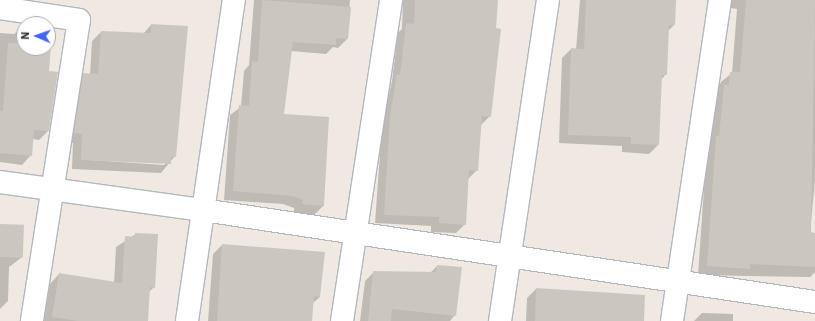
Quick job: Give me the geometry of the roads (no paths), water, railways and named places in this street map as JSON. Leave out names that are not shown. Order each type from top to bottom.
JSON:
[{"type":"street","points":[[187,321],[234,0]]},
{"type":"street","points":[[342,321],[391,0]]},
{"type":"street","points":[[500,321],[548,0]]},
{"type":"street","points":[[672,321],[720,0]]},
{"type":"street","points":[[0,8],[79,20],[32,321]]},
{"type":"street","points":[[0,182],[203,210],[355,235],[678,279],[815,302]]}]
